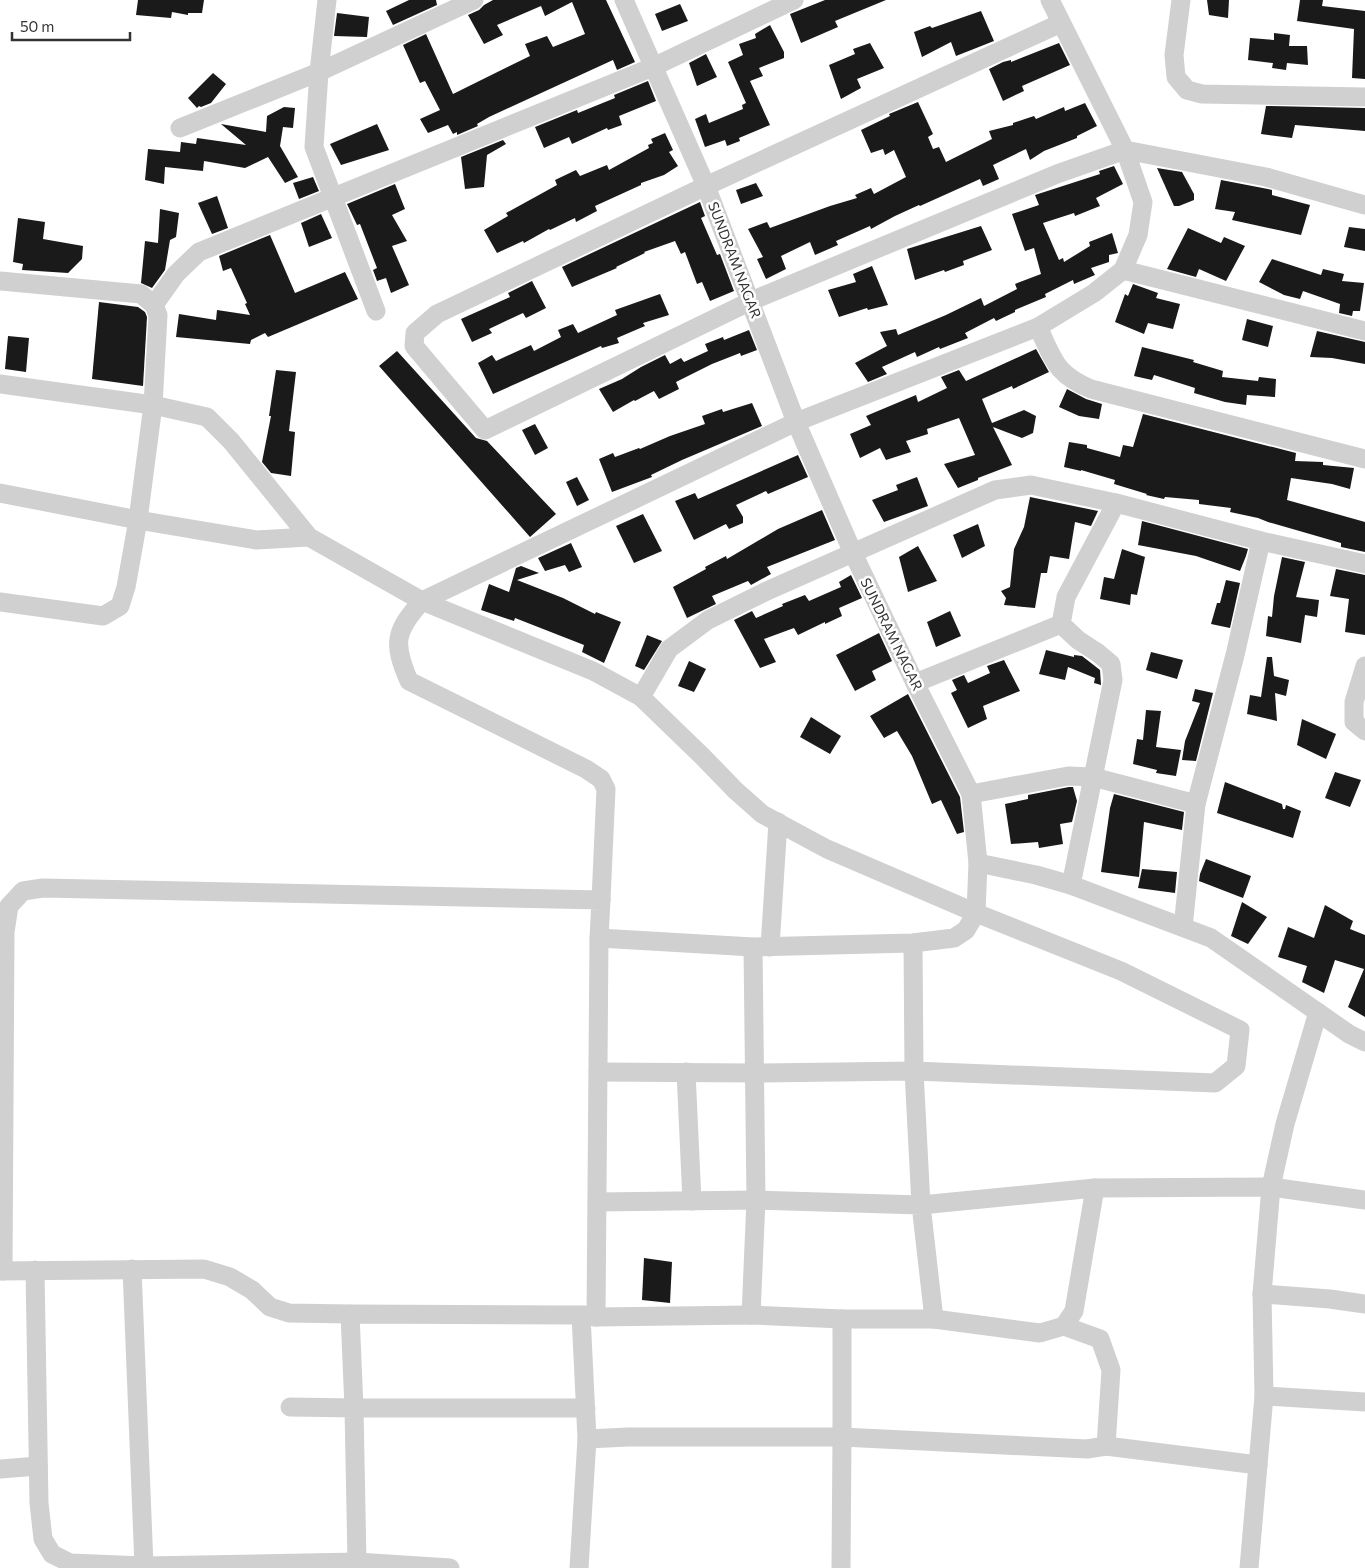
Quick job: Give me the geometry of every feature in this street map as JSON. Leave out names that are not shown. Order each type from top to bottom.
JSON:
[{"type":"street","points":[[328,0],[319,72],[314,147],[376,310]]},
{"type":"street","points":[[180,128],[319,72],[474,0]]},
{"type":"street","name":"SUNDRAM NAGAR","points":[[624,0],[706,186],[796,422],[853,553],[971,794],[978,863],[976,913]]},
{"type":"street","points":[[154,304],[176,274],[199,252],[653,67],[794,0]]},
{"type":"street","points":[[579,1568],[587,1439],[586,1408],[589,1316],[597,1202],[598,938],[606,790],[601,779],[586,769],[409,681],[399,657],[398,636],[410,615],[422,602],[796,422],[1038,327],[1094,293],[1124,270],[1138,235],[1143,202],[1125,150],[1050,0]]},
{"type":"street","points":[[1181,0],[1174,55],[1176,77],[1187,90],[1202,94],[1365,97]]},
{"type":"street","points":[[1061,23],[706,186],[438,314],[415,333],[414,346],[485,430],[751,301],[1057,174],[1125,150],[1266,177],[1365,205]]},
{"type":"street","points":[[1124,270],[1365,331]]},
{"type":"street","points":[[0,281],[141,294],[154,304],[158,316],[153,405],[138,520],[126,587],[120,606],[103,616],[0,602]]},
{"type":"street","points":[[1038,327],[1058,368],[1074,382],[1090,388],[1365,459]]},
{"type":"street","points":[[0,384],[153,405],[207,417],[231,441],[309,537],[422,602],[593,671],[641,697],[735,790],[762,814],[828,849],[976,913],[1121,971],[1240,1030],[1236,1066],[1215,1083],[914,1071],[598,1072]]},
{"type":"street","points":[[641,697],[669,649],[708,620],[769,590],[995,490],[1031,485],[1116,503],[1261,541],[1365,564]]},
{"type":"street","points":[[0,493],[138,520],[256,540],[309,537]]},
{"type":"street","points":[[1061,624],[1066,597],[1116,503]]},
{"type":"street","points":[[1183,927],[1196,804],[1235,655],[1261,541]]},
{"type":"street","points":[[915,683],[1061,624]]},
{"type":"street","points":[[1061,624],[1078,640],[1111,664],[1113,680],[1071,885]]},
{"type":"street","points":[[1365,666],[1354,702],[1354,722],[1365,731]]},
{"type":"street","points":[[971,794],[1068,776],[1093,777],[1196,804]]},
{"type":"street","points":[[751,1315],[756,1200],[754,1073],[762,947],[778,822]]},
{"type":"street","points":[[978,863],[1036,875],[1071,885],[1211,938],[1349,1034],[1365,1042]]},
{"type":"street","points":[[601,900],[43,888],[23,891],[9,906],[5,932],[2,1271],[204,1269],[230,1277],[252,1290],[270,1307],[289,1313],[589,1316],[751,1315],[842,1319],[934,1319],[1040,1333],[1064,1326],[1100,1339],[1111,1370],[1106,1446]]},
{"type":"street","points":[[598,938],[762,947],[913,943],[954,938],[966,930],[976,913]]},
{"type":"street","points":[[913,943],[914,1071],[921,1205],[934,1319]]},
{"type":"street","points":[[1249,1568],[1264,1396],[1262,1294],[1271,1187],[1285,1124],[1318,1012]]},
{"type":"street","points":[[686,1072],[692,1201]]},
{"type":"street","points":[[597,1202],[756,1200],[921,1205],[1095,1188],[1271,1187],[1365,1200]]},
{"type":"street","points":[[1064,1326],[1074,1311],[1095,1188]]},
{"type":"street","points":[[132,1269],[144,1566]]},
{"type":"street","points":[[35,1270],[39,1503],[43,1539],[52,1554],[70,1562],[144,1566],[357,1562],[450,1568]]},
{"type":"street","points":[[1262,1294],[1330,1299],[1365,1304]]},
{"type":"street","points":[[350,1314],[357,1562]]},
{"type":"street","points":[[841,1568],[842,1319]]},
{"type":"street","points":[[1264,1396],[1365,1402]]},
{"type":"street","points":[[290,1407],[586,1408]]},
{"type":"street","points":[[587,1439],[628,1437],[842,1437],[1087,1450],[1106,1446],[1258,1465]]},
{"type":"street","points":[[0,1469],[38,1466]]},
{"type":"building","points":[[138,0],[204,0],[202,13],[188,13],[188,15],[172,12],[171,18],[136,15]]},
{"type":"building","points":[[409,0],[436,0],[437,5],[393,25],[386,11]]},
{"type":"building","points":[[493,0],[606,0],[635,62],[617,70],[613,60],[489,117],[477,124],[478,126],[457,135],[457,132],[453,134],[448,125],[428,133],[420,119],[440,110],[425,81],[420,83],[403,45],[426,34],[453,94],[530,56],[525,44],[547,36],[553,47],[585,34],[572,2],[545,16],[541,6],[497,25],[503,35],[484,44],[468,15]]},
{"type":"building","points":[[825,0],[886,0],[835,21],[838,27],[801,43],[790,14]]},
{"type":"building","points":[[1207,0],[1229,0],[1228,18],[1209,15]]},
{"type":"building","points":[[1300,0],[1323,0],[1322,6],[1365,11],[1365,79],[1352,78],[1354,29],[1297,21]]},
{"type":"building","points":[[680,4],[688,21],[662,31],[655,14]]},
{"type":"building","points":[[981,11],[994,41],[956,56],[951,42],[922,57],[914,32],[930,26],[932,28]]},
{"type":"building","points":[[337,13],[369,17],[367,37],[334,36]]},
{"type":"building","points":[[770,25],[784,52],[784,58],[759,68],[763,76],[750,81],[770,125],[739,138],[740,141],[727,146],[725,140],[705,147],[695,119],[706,114],[709,123],[743,109],[742,105],[746,103],[728,62],[743,55],[739,44],[756,38],[755,34]]},
{"type":"building","points":[[1274,33],[1290,35],[1289,46],[1307,46],[1308,65],[1287,63],[1286,70],[1272,68],[1273,63],[1248,60],[1250,38],[1274,40]]},
{"type":"building","points":[[870,43],[884,68],[857,79],[861,88],[841,99],[829,65],[855,54],[853,49]]},
{"type":"building","points":[[1059,43],[1070,65],[1022,86],[1024,91],[1003,101],[989,69],[1003,62],[1011,60],[1011,62]]},
{"type":"building","points":[[706,54],[717,77],[697,86],[689,63]]},
{"type":"building","points":[[213,73],[226,84],[211,103],[197,108],[188,98]]},
{"type":"building","points":[[648,81],[656,101],[619,116],[622,125],[608,130],[607,128],[572,144],[569,137],[544,148],[535,127],[577,110],[578,113],[615,98],[614,95]]},
{"type":"building","points":[[918,102],[933,134],[928,137],[933,149],[939,147],[946,162],[992,139],[989,131],[1013,125],[1013,123],[1034,116],[1036,119],[1064,107],[1065,111],[1085,103],[1097,126],[1077,136],[1077,138],[1044,151],[1030,160],[1026,149],[993,165],[999,179],[983,186],[980,179],[895,216],[871,229],[870,226],[836,241],[838,245],[815,255],[810,242],[781,256],[786,269],[766,279],[757,259],[763,257],[748,229],[767,222],[770,228],[857,198],[855,195],[871,188],[874,194],[906,177],[894,150],[885,155],[883,149],[871,153],[861,130],[890,116],[889,114]]},
{"type":"building","points":[[1266,106],[1365,108],[1365,131],[1295,125],[1292,138],[1261,134]]},
{"type":"building","points":[[284,107],[295,108],[293,128],[283,127],[280,146],[298,177],[285,183],[268,157],[245,168],[204,161],[203,171],[165,167],[164,184],[145,180],[148,149],[180,152],[181,142],[196,144],[197,138],[246,145],[221,124],[266,132],[267,116]]},
{"type":"building","points":[[377,124],[389,150],[341,165],[330,144]]},
{"type":"building","points":[[665,133],[673,150],[669,152],[678,166],[664,175],[641,183],[641,185],[595,206],[597,211],[576,222],[575,218],[549,229],[524,243],[523,241],[497,253],[484,230],[508,216],[506,213],[557,185],[555,180],[576,170],[580,176],[607,165],[609,170],[649,148],[648,145],[653,143],[651,139]]},
{"type":"building","points":[[503,140],[506,144],[487,155],[484,187],[465,189],[461,157]]},
{"type":"building","points":[[1114,166],[1123,184],[1096,198],[1100,206],[1075,216],[1074,213],[1043,223],[1059,260],[1063,258],[1064,262],[1090,246],[1089,242],[1112,233],[1118,253],[1109,255],[1109,262],[1091,268],[1095,275],[1074,284],[1073,280],[1045,294],[1046,297],[1015,310],[1015,312],[996,321],[994,318],[965,333],[968,338],[940,349],[939,347],[917,357],[915,352],[882,367],[887,374],[868,382],[855,363],[887,346],[880,332],[896,329],[898,335],[981,298],[984,306],[1017,289],[1015,284],[1041,274],[1034,248],[1025,251],[1012,214],[1039,205],[1035,195],[1100,174],[1099,171]]},
{"type":"building","points":[[1157,168],[1182,172],[1194,194],[1194,200],[1174,206]]},
{"type":"building","points":[[313,177],[319,191],[299,199],[293,183]]},
{"type":"building","points":[[1221,180],[1272,190],[1272,195],[1310,205],[1301,235],[1232,220],[1235,212],[1215,209]]},
{"type":"building","points":[[756,183],[763,196],[741,204],[736,190]]},
{"type":"building","points":[[395,184],[405,209],[392,215],[407,241],[392,246],[409,285],[391,293],[386,278],[377,281],[373,270],[377,268],[360,224],[357,225],[347,204]]},
{"type":"building","points":[[217,196],[228,228],[212,234],[198,203]]},
{"type":"building","points":[[700,202],[705,216],[701,218],[717,255],[720,254],[734,291],[710,301],[702,282],[697,284],[685,252],[681,254],[675,241],[644,252],[617,268],[572,287],[562,267]]},
{"type":"building","points":[[160,209],[179,213],[176,237],[170,240],[165,270],[152,288],[141,283],[145,241],[158,243]]},
{"type":"building","points":[[321,214],[332,238],[309,247],[301,223]]},
{"type":"building","points":[[18,218],[45,222],[43,239],[83,246],[82,259],[68,273],[22,270],[23,264],[13,262]]},
{"type":"building","points":[[981,226],[992,250],[963,261],[964,265],[915,280],[907,249]]},
{"type":"building","points":[[1349,227],[1365,229],[1365,251],[1344,247]]},
{"type":"building","points":[[1188,228],[1221,243],[1224,237],[1245,246],[1226,281],[1199,269],[1196,277],[1167,269]]},
{"type":"building","points":[[270,235],[295,293],[345,272],[358,299],[268,337],[265,333],[251,340],[250,344],[176,337],[179,314],[216,320],[217,310],[250,315],[245,304],[247,303],[231,268],[223,271],[219,256]]},
{"type":"building","points":[[1272,259],[1321,275],[1323,269],[1344,274],[1342,281],[1364,283],[1360,311],[1353,311],[1352,316],[1339,313],[1340,304],[1303,291],[1300,299],[1284,295],[1259,282]]},
{"type":"building","points":[[872,266],[888,305],[868,310],[867,308],[839,317],[828,290],[856,282],[853,274]]},
{"type":"building","points":[[532,281],[546,308],[526,318],[523,313],[489,329],[492,333],[472,342],[461,319],[510,297],[508,293]]},
{"type":"building","points":[[1133,284],[1158,293],[1156,298],[1180,304],[1173,329],[1148,323],[1144,334],[1115,322],[1125,294],[1128,296]]},
{"type":"building","points":[[660,294],[669,315],[643,323],[645,326],[617,338],[619,343],[602,348],[601,346],[493,394],[478,363],[492,355],[496,361],[531,345],[534,351],[561,337],[558,330],[573,324],[578,333],[617,315],[615,310]]},
{"type":"building","points":[[99,302],[138,307],[145,312],[147,317],[143,386],[92,379]]},
{"type":"building","points":[[1247,319],[1273,326],[1268,347],[1242,340]]},
{"type":"building","points":[[749,330],[757,350],[741,356],[740,353],[712,364],[676,382],[679,389],[659,399],[654,391],[613,412],[599,389],[622,379],[665,355],[670,364],[681,358],[684,362],[708,351],[705,344],[723,337],[724,340]]},
{"type":"building","points":[[1317,331],[1365,342],[1365,364],[1332,358],[1310,357]]},
{"type":"building","points":[[8,336],[29,338],[26,372],[5,369]]},
{"type":"building","points":[[1142,347],[1194,360],[1193,362],[1223,371],[1222,377],[1258,381],[1259,377],[1276,379],[1275,397],[1247,395],[1246,405],[1225,402],[1194,393],[1195,388],[1154,375],[1152,380],[1134,376]]},
{"type":"building","points":[[1036,349],[1049,372],[1013,389],[1012,386],[982,399],[992,423],[1024,410],[1036,416],[1033,433],[1022,438],[993,427],[1012,465],[958,488],[944,464],[975,455],[959,418],[927,429],[928,434],[906,441],[911,452],[886,460],[880,448],[860,458],[850,434],[871,425],[866,416],[916,395],[918,402],[947,388],[941,377],[959,370],[966,381]]},
{"type":"building","points":[[397,351],[476,438],[487,441],[556,514],[530,537],[379,366]]},
{"type":"building","points":[[276,370],[296,372],[289,431],[295,432],[291,476],[271,473],[262,462],[271,416],[269,416]]},
{"type":"building","points":[[1067,389],[1086,399],[1102,404],[1099,419],[1079,416],[1059,407]]},
{"type":"building","points":[[752,403],[762,426],[682,460],[651,475],[652,477],[612,492],[599,459],[613,453],[615,457],[640,449],[705,424],[702,416],[722,409],[723,412]]},
{"type":"building","points":[[1143,414],[1296,453],[1295,461],[1323,462],[1323,465],[1354,468],[1350,489],[1332,484],[1291,478],[1287,500],[1365,522],[1365,552],[1341,547],[1341,543],[1258,518],[1230,512],[1231,508],[1199,504],[1199,500],[1165,497],[1164,499],[1146,495],[1114,484],[1115,480],[1064,467],[1069,442],[1087,445],[1087,448],[1120,457],[1123,445],[1133,447]]},
{"type":"building","points":[[535,424],[548,448],[535,455],[522,430]]},
{"type":"building","points":[[798,455],[808,477],[768,494],[766,491],[736,505],[743,517],[743,523],[729,529],[726,524],[694,540],[675,501],[695,493],[698,499]]},
{"type":"building","points":[[577,477],[589,500],[577,506],[566,482]]},
{"type":"building","points":[[917,477],[928,506],[884,522],[872,500],[898,490],[896,485]]},
{"type":"building","points":[[1030,497],[1098,511],[1091,526],[1075,522],[1069,559],[1050,556],[1047,573],[1041,573],[1035,608],[1004,605],[1006,598],[1001,591],[1010,587],[1014,549],[1024,527]]},
{"type":"building","points":[[822,510],[835,540],[767,567],[771,574],[751,585],[748,581],[712,596],[716,604],[687,618],[673,587],[706,569],[705,567],[726,556],[727,559],[778,529]]},
{"type":"building","points":[[643,514],[662,551],[634,563],[616,526]]},
{"type":"building","points":[[1142,521],[1248,549],[1240,571],[1196,556],[1138,545]]},
{"type":"building","points":[[978,524],[985,546],[962,558],[953,535]]},
{"type":"building","points":[[571,543],[582,567],[569,572],[565,565],[545,571],[538,558]]},
{"type":"building","points":[[918,546],[937,581],[908,592],[899,557]]},
{"type":"building","points":[[1122,549],[1145,557],[1137,595],[1131,594],[1130,605],[1100,599],[1104,577],[1114,579]]},
{"type":"building","points":[[1282,557],[1305,562],[1296,597],[1319,600],[1317,617],[1305,615],[1301,643],[1266,636],[1268,616],[1272,617]]},
{"type":"building","points":[[521,566],[539,573],[517,580],[563,598],[595,614],[596,612],[621,622],[604,663],[582,652],[584,645],[515,618],[514,621],[481,610],[489,584],[509,592],[516,568]]},
{"type":"building","points":[[1336,569],[1365,575],[1365,635],[1345,632],[1349,599],[1330,596]]},
{"type":"building","points":[[851,575],[862,598],[839,608],[842,616],[825,624],[825,622],[798,635],[794,628],[764,639],[776,662],[760,668],[734,620],[752,611],[756,618],[783,606],[782,604],[805,595],[809,601],[841,587],[839,582]]},
{"type":"building","points":[[1226,580],[1240,583],[1230,628],[1211,624],[1217,603],[1220,603]]},
{"type":"building","points":[[950,611],[961,636],[936,647],[927,622]]},
{"type":"building","points":[[879,633],[892,661],[872,671],[876,680],[855,691],[836,655]]},
{"type":"building","points":[[647,635],[662,641],[644,670],[635,666]]},
{"type":"building","points":[[1046,650],[1074,657],[1074,655],[1082,656],[1100,670],[1101,685],[1094,683],[1095,678],[1068,667],[1065,680],[1039,674]]},
{"type":"building","points":[[1151,652],[1183,660],[1177,679],[1146,670]]},
{"type":"building","points":[[1267,657],[1272,657],[1274,676],[1289,680],[1286,696],[1275,693],[1277,721],[1247,714],[1250,695],[1261,697]]},
{"type":"building","points":[[1004,660],[1020,691],[983,706],[987,719],[968,728],[951,693],[957,690],[952,680],[964,675],[968,683],[990,673],[987,666]]},
{"type":"building","points":[[689,661],[706,669],[694,692],[678,686]]},
{"type":"building","points":[[1195,689],[1213,693],[1196,761],[1182,760],[1185,741],[1200,703],[1192,701]]},
{"type":"building","points":[[908,694],[960,797],[964,832],[957,834],[941,800],[932,804],[912,756],[897,731],[884,738],[870,716]]},
{"type":"building","points":[[1146,710],[1161,711],[1156,747],[1181,750],[1176,776],[1156,773],[1157,770],[1133,764],[1137,739],[1143,740]]},
{"type":"building","points":[[811,717],[841,736],[830,754],[800,737]]},
{"type":"building","points":[[1302,719],[1336,734],[1326,759],[1297,745]]},
{"type":"building","points":[[1335,772],[1361,780],[1350,807],[1325,798]]},
{"type":"building","points":[[1225,782],[1282,804],[1283,809],[1285,809],[1286,805],[1301,811],[1293,838],[1217,813]]},
{"type":"building","points":[[1073,787],[1077,801],[1072,822],[1060,824],[1063,844],[1039,848],[1038,842],[1011,844],[1005,804],[1028,799],[1028,795]]},
{"type":"building","points":[[1114,794],[1184,812],[1182,830],[1144,822],[1139,877],[1101,872],[1110,808]]},
{"type":"building","points":[[1206,859],[1251,876],[1243,898],[1199,881]]},
{"type":"building","points":[[1142,869],[1177,872],[1175,893],[1138,888]]},
{"type":"building","points":[[1242,902],[1267,917],[1248,944],[1231,936]]},
{"type":"building","points":[[1325,905],[1353,921],[1350,929],[1365,935],[1365,1017],[1348,1007],[1364,969],[1335,960],[1324,993],[1302,982],[1307,966],[1278,957],[1288,927],[1314,938]]},
{"type":"building","points":[[644,1258],[672,1262],[670,1303],[642,1300]]}]
